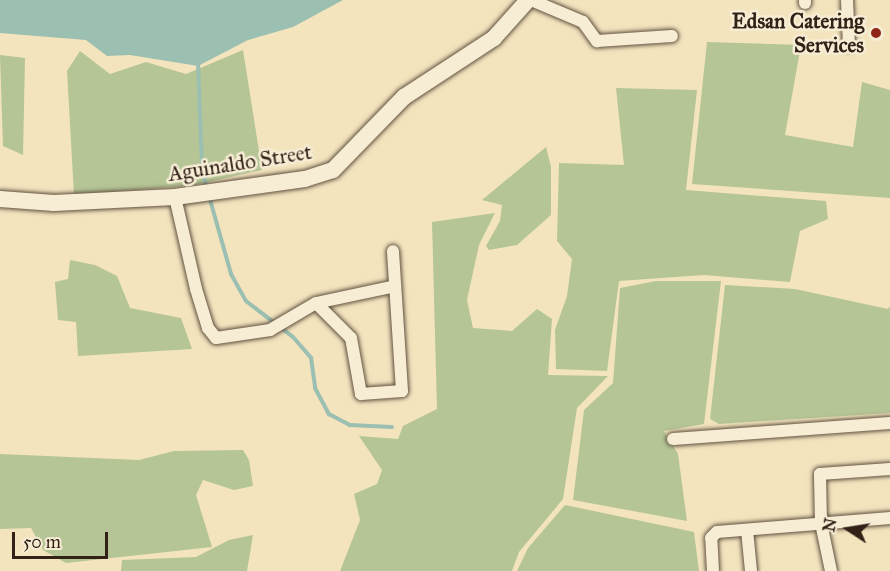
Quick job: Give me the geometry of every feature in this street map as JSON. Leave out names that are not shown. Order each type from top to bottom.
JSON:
[{"type":"street","points":[[530,0],[583,22],[597,41],[672,36]]},
{"type":"street","name":"Aguinaldo Street","points":[[0,199],[54,202],[175,196],[305,179],[333,170],[404,97],[494,38],[530,0]]},
{"type":"street","points":[[847,0],[849,45]]},
{"type":"street","points":[[175,196],[196,289],[208,328],[216,338],[270,330],[316,303],[395,286]]},
{"type":"street","points":[[316,303],[351,338],[361,394],[402,391],[393,251]]},
{"type":"street","points":[[673,440],[890,423]]},
{"type":"street","points":[[831,571],[821,523],[820,474],[890,469]]},
{"type":"street","points":[[713,571],[711,538],[717,532],[890,518]]},
{"type":"street","points":[[747,530],[751,571]]},
{"type":"green space","points":[[707,42],[801,45],[785,135],[853,147],[862,82],[890,90],[890,198],[692,184]]},
{"type":"green space","points":[[243,50],[262,170],[195,185],[74,195],[67,71],[80,51],[110,74],[146,62],[186,74]]},
{"type":"green space","points":[[0,55],[25,58],[23,155],[3,146]]},
{"type":"green space","points":[[616,88],[697,90],[686,190],[826,201],[828,219],[800,231],[790,282],[704,275],[619,281],[607,371],[556,369],[555,330],[567,296],[572,259],[557,241],[559,163],[624,165]]},
{"type":"green space","points":[[546,147],[551,167],[551,215],[517,245],[489,250],[486,246],[500,221],[502,205],[482,200]]},
{"type":"green space","points":[[495,213],[479,245],[467,300],[473,328],[512,331],[537,309],[552,319],[548,375],[608,376],[577,408],[563,499],[519,552],[512,571],[340,571],[360,520],[354,494],[377,484],[382,470],[359,436],[398,439],[403,426],[437,409],[432,222]]},
{"type":"green space","points":[[70,260],[95,265],[117,276],[130,308],[181,318],[192,349],[78,356],[76,322],[58,320],[55,282],[68,279]]},
{"type":"green space","points":[[656,281],[721,281],[704,424],[664,431],[678,454],[687,521],[573,500],[584,410],[613,383],[620,288]]},
{"type":"green space","points":[[725,285],[795,289],[888,309],[890,306],[890,413],[719,424],[710,419]]},
{"type":"green space","points":[[243,450],[249,460],[253,486],[234,490],[203,480],[196,495],[212,547],[66,563],[43,550],[31,528],[0,529],[0,454],[139,460],[174,451]]},
{"type":"green space","points":[[565,505],[694,532],[699,571],[517,571],[528,548]]},
{"type":"green space","points":[[253,535],[247,571],[121,571],[122,560],[196,557],[229,540]]},
{"type":"shaded area","points":[[0,0],[343,0],[293,27],[248,40],[198,66],[130,55],[107,56],[86,40],[0,33]]},
{"type":"waterway","points":[[198,62],[202,168],[207,189]]},
{"type":"waterway","points":[[209,196],[231,274],[246,301],[293,337],[311,358],[315,388],[329,414],[350,425],[392,427]]},
{"type":"place","name":"Edsan Catering Services","points":[[876,33]]}]
